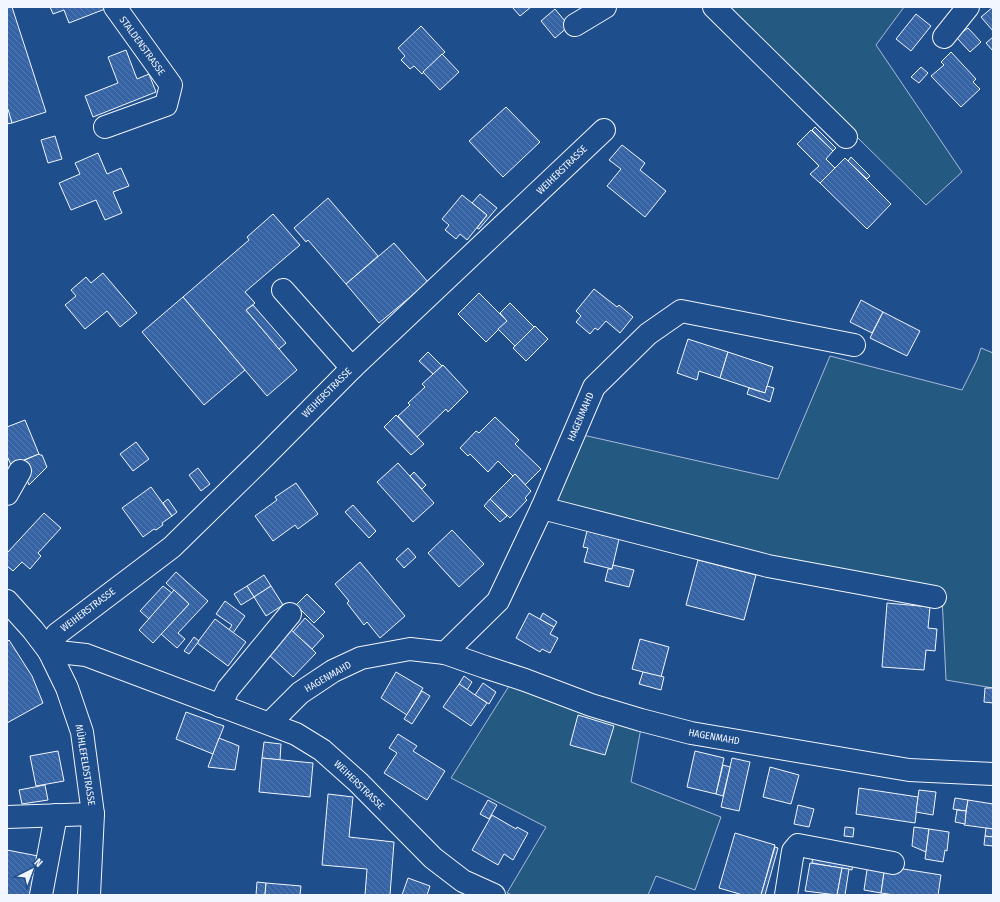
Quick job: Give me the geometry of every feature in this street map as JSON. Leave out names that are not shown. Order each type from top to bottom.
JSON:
[{"type":"street","name":"STALDENSTRASSE","points":[[105,126],[166,105],[170,85],[115,7]]},
{"type":"street","points":[[575,25],[604,7]]},
{"type":"street","points":[[714,7],[846,137]]},
{"type":"street","points":[[944,37],[968,7]]},
{"type":"street","name":"WEIHERSTRASSE","points":[[494,895],[463,881],[433,858],[358,782],[322,750],[296,734],[86,655],[49,651],[57,634],[172,547],[352,368],[604,130]]},
{"type":"street","points":[[283,290],[352,368]]},
{"type":"street","name":"HAGENMAHD","points":[[445,653],[498,601],[542,508],[594,387],[648,334],[681,311],[854,344]]},
{"type":"street","points":[[7,494],[20,471]]},
{"type":"street","points":[[542,508],[768,566],[935,597]]},
{"type":"street","points":[[7,601],[33,630],[49,651]]},
{"type":"street","points":[[220,706],[228,689],[290,614]]},
{"type":"street","name":"HAGENMAHD","points":[[270,723],[300,693],[334,671],[361,658],[410,649],[445,653],[591,704],[641,720],[691,733],[909,770],[993,774]]},
{"type":"street","name":"MÜHLEFELDSTRASSE","points":[[49,651],[67,688],[82,732],[93,814],[89,895]]},
{"type":"street","name":"MÜHLEFELDSTRASSE","points":[[7,817],[93,814]]},
{"type":"street","points":[[41,895],[56,815]]},
{"type":"street","points":[[786,895],[794,851],[798,845],[893,863]]},
{"type":"shaded area","points":[[725,7],[904,7],[876,45],[962,172],[926,205]]},
{"type":"shaded area","points":[[981,348],[993,353],[993,688],[946,680],[942,596],[542,508],[574,433],[778,479],[830,356],[962,390],[977,360]]},
{"type":"shaded area","points":[[509,686],[641,728],[631,782],[721,817],[695,890],[656,876],[648,895],[512,895],[507,893],[546,827],[451,778]]},
{"type":"building","points":[[7,7],[12,7],[46,112],[12,123],[7,110]]},
{"type":"building","points":[[50,7],[104,7],[105,9],[69,23],[64,10],[53,14]]},
{"type":"building","points":[[512,7],[531,7],[520,16]]},
{"type":"building","points":[[993,7],[993,31],[981,17]]},
{"type":"building","points":[[555,9],[569,26],[555,38],[541,21]]},
{"type":"building","points":[[916,14],[931,26],[911,51],[896,39]]},
{"type":"building","points":[[421,26],[445,52],[422,74],[414,66],[410,69],[401,60],[405,56],[398,48]]},
{"type":"building","points":[[968,28],[981,42],[970,52],[956,37]]},
{"type":"building","points":[[993,37],[993,51],[986,43]]},
{"type":"building","points":[[126,50],[137,79],[149,74],[156,92],[93,117],[85,96],[118,83],[108,57]]},
{"type":"building","points":[[951,52],[976,79],[973,82],[980,89],[961,107],[931,76],[944,65],[941,62]]},
{"type":"building","points":[[442,54],[459,72],[440,90],[423,72]]},
{"type":"building","points":[[921,67],[928,73],[919,83],[911,77]]},
{"type":"building","points":[[506,107],[540,142],[503,177],[469,141]]},
{"type":"building","points":[[8,109],[12,123],[7,124],[7,110]]},
{"type":"building","points":[[815,127],[836,148],[833,151],[812,130]]},
{"type":"building","points":[[811,130],[833,151],[826,159],[835,168],[820,183],[810,174],[819,166],[797,144]]},
{"type":"building","points":[[55,136],[62,159],[48,163],[41,140]]},
{"type":"building","points":[[622,145],[645,163],[640,170],[666,191],[645,217],[607,186],[621,169],[609,160]]},
{"type":"building","points":[[98,153],[107,174],[121,168],[129,186],[113,192],[122,213],[105,220],[96,200],[71,210],[59,183],[80,174],[75,163]]},
{"type":"building","points":[[851,157],[870,176],[867,179],[848,161]]},
{"type":"building","points":[[845,158],[891,204],[867,229],[820,183]]},
{"type":"building","points":[[480,194],[497,208],[479,229],[477,228],[487,215],[472,203]]},
{"type":"building","points":[[462,195],[487,215],[467,240],[460,234],[456,239],[445,230],[449,225],[442,219]]},
{"type":"building","points":[[328,198],[378,256],[346,284],[308,240],[306,242],[294,228]]},
{"type":"building","points":[[273,214],[300,245],[245,292],[255,303],[246,310],[297,370],[267,396],[183,297],[249,240],[247,237]]},
{"type":"building","points":[[394,243],[428,282],[379,323],[346,284]]},
{"type":"building","points":[[103,273],[137,313],[120,327],[107,311],[85,329],[65,305],[76,296],[71,290],[86,277],[91,283]]},
{"type":"building","points":[[594,289],[617,307],[619,305],[633,317],[620,333],[606,321],[598,330],[595,328],[590,334],[576,322],[581,316],[576,311]]},
{"type":"building","points":[[479,293],[507,321],[486,342],[458,314]]},
{"type":"building","points":[[183,297],[245,370],[204,405],[142,332]]},
{"type":"building","points":[[861,300],[883,312],[872,333],[850,322]]},
{"type":"building","points":[[510,303],[534,327],[515,346],[498,329],[507,321],[500,313]]},
{"type":"building","points":[[253,305],[286,343],[279,349],[246,310]]},
{"type":"building","points":[[883,312],[920,331],[907,356],[870,338]]},
{"type":"building","points":[[535,326],[548,339],[526,361],[513,348]]},
{"type":"building","points":[[688,339],[728,352],[720,378],[699,371],[697,380],[677,373]]},
{"type":"building","points":[[428,352],[442,366],[433,374],[419,361]]},
{"type":"building","points":[[728,352],[773,367],[765,393],[720,378]]},
{"type":"building","points":[[443,365],[468,392],[448,412],[446,409],[417,437],[398,416],[410,405],[408,403],[425,387],[422,384]]},
{"type":"building","points":[[767,386],[774,388],[770,402],[747,394],[749,388],[765,393]]},
{"type":"building","points":[[396,415],[424,444],[411,455],[384,427]]},
{"type":"building","points":[[495,417],[519,440],[515,444],[541,469],[525,485],[515,474],[513,476],[498,461],[488,472],[470,454],[468,456],[460,448],[476,431],[479,433]]},
{"type":"building","points":[[25,420],[39,454],[11,465],[7,456],[7,427]]},
{"type":"building","points":[[136,442],[149,459],[133,471],[120,454]]},
{"type":"building","points":[[39,454],[42,455],[47,467],[29,485],[20,462]]},
{"type":"building","points":[[398,463],[434,503],[413,522],[377,482]]},
{"type":"building","points":[[198,468],[210,484],[201,491],[189,475]]},
{"type":"building","points":[[414,472],[426,485],[422,489],[410,476]]},
{"type":"building","points":[[515,474],[531,491],[525,498],[527,500],[510,518],[490,499]]},
{"type":"building","points":[[296,483],[318,514],[298,529],[295,525],[273,541],[255,516],[277,500],[275,497]]},
{"type":"building","points":[[151,487],[172,516],[162,523],[163,525],[156,530],[154,529],[143,537],[122,508]]},
{"type":"building","points":[[168,499],[177,512],[172,516],[163,503]]},
{"type":"building","points":[[490,499],[507,516],[500,522],[484,506]]},
{"type":"building","points":[[353,505],[376,531],[369,538],[345,512]]},
{"type":"building","points":[[44,513],[61,528],[38,553],[41,556],[30,569],[22,562],[13,571],[7,566],[7,553]]},
{"type":"building","points":[[452,530],[484,564],[459,587],[428,553]]},
{"type":"building","points":[[587,531],[619,539],[612,569],[584,562],[588,548],[583,547]]},
{"type":"building","points":[[408,548],[416,557],[404,568],[396,559]]},
{"type":"building","points":[[698,560],[756,575],[744,620],[686,605]]},
{"type":"building","points":[[360,562],[405,616],[380,638],[367,622],[364,625],[347,603],[349,601],[335,584]]},
{"type":"building","points":[[613,565],[634,570],[629,587],[605,581],[608,569],[612,569]]},
{"type":"building","points":[[176,572],[208,601],[178,633],[185,639],[177,648],[161,634],[189,604],[166,583]]},
{"type":"building","points":[[264,575],[271,586],[254,597],[247,586]]},
{"type":"building","points":[[163,586],[172,593],[149,619],[140,611]]},
{"type":"building","points":[[247,586],[254,597],[241,605],[234,594]]},
{"type":"building","points":[[271,586],[283,605],[266,616],[254,597]]},
{"type":"building","points":[[174,590],[189,604],[153,643],[139,630]]},
{"type":"building","points":[[307,594],[325,612],[314,623],[296,605]]},
{"type":"building","points":[[225,601],[245,616],[233,633],[229,630],[232,625],[216,614]]},
{"type":"building","points":[[887,603],[930,607],[928,628],[937,629],[935,651],[926,650],[924,670],[882,667]]},
{"type":"building","points":[[529,613],[554,627],[550,634],[558,638],[550,653],[542,649],[540,652],[516,638]]},
{"type":"building","points":[[543,613],[557,622],[554,627],[540,619]]},
{"type":"building","points":[[305,618],[324,636],[312,649],[293,632]]},
{"type":"building","points":[[215,619],[246,642],[228,666],[197,643]]},
{"type":"building","points":[[288,627],[316,653],[293,677],[269,655],[279,645],[275,642]]},
{"type":"building","points":[[194,637],[199,641],[189,654],[184,651]]},
{"type":"building","points":[[640,639],[669,647],[661,677],[632,669]]},
{"type":"building","points":[[9,640],[32,676],[43,703],[7,723],[7,642]]},
{"type":"building","points":[[396,672],[423,688],[407,715],[381,698]]},
{"type":"building","points":[[643,672],[664,677],[661,690],[639,684]]},
{"type":"building","points":[[464,676],[472,682],[467,690],[459,684]]},
{"type":"building","points":[[483,683],[496,692],[489,704],[475,695]]},
{"type":"building","points":[[459,684],[487,703],[471,726],[443,707]]},
{"type":"building","points":[[985,688],[993,688],[993,703],[984,702]]},
{"type":"building","points":[[422,691],[430,696],[412,724],[404,719]]},
{"type":"building","points":[[186,712],[224,726],[213,754],[176,739]]},
{"type":"building","points":[[578,715],[614,726],[605,755],[570,745]]},
{"type":"building","points":[[398,734],[417,746],[413,751],[445,771],[427,800],[384,773],[397,753],[389,748]]},
{"type":"building","points":[[219,738],[239,746],[235,770],[208,767]]},
{"type":"building","points":[[264,742],[281,744],[280,760],[262,758]]},
{"type":"building","points":[[58,751],[64,781],[36,786],[30,756]]},
{"type":"building","points":[[695,751],[724,758],[716,794],[687,787]]},
{"type":"building","points":[[262,758],[313,763],[310,797],[259,792]]},
{"type":"building","points":[[732,758],[750,762],[739,811],[721,807]]},
{"type":"building","points":[[723,765],[730,767],[723,796],[716,794]]},
{"type":"building","points":[[770,767],[799,775],[791,804],[763,797]]},
{"type":"building","points":[[45,785],[48,800],[22,804],[19,790]]},
{"type":"building","points":[[859,788],[918,797],[915,823],[856,814]]},
{"type":"building","points":[[919,790],[936,792],[933,815],[916,812]]},
{"type":"building","points":[[328,794],[353,797],[349,837],[394,842],[390,895],[365,895],[367,869],[322,865]]},
{"type":"building","points":[[955,798],[968,800],[966,811],[953,809]]},
{"type":"building","points":[[488,800],[497,805],[489,819],[480,814]]},
{"type":"building","points":[[968,800],[993,804],[993,829],[964,825]]},
{"type":"building","points":[[798,805],[814,809],[809,827],[794,824]]},
{"type":"building","points":[[957,810],[966,811],[965,824],[955,822]]},
{"type":"building","points":[[492,815],[516,829],[517,827],[528,833],[513,860],[504,854],[498,865],[472,850]]},
{"type":"building","points":[[845,827],[854,828],[853,837],[844,836]]},
{"type":"building","points":[[914,827],[929,829],[926,852],[912,846]]},
{"type":"building","points":[[986,828],[993,829],[993,837],[985,836]]},
{"type":"building","points":[[929,829],[949,832],[947,851],[945,850],[943,862],[925,859]]},
{"type":"building","points":[[735,833],[775,845],[761,895],[743,895],[719,888]]},
{"type":"building","points":[[985,836],[993,837],[993,846],[984,845]]},
{"type":"building","points":[[775,847],[778,848],[765,895],[761,895]]},
{"type":"building","points":[[7,850],[38,856],[30,895],[7,895]]},
{"type":"building","points":[[813,855],[853,862],[852,870],[812,863]]},
{"type":"building","points":[[810,863],[842,868],[837,895],[805,891]]},
{"type":"building","points":[[868,863],[885,866],[881,893],[864,890]]},
{"type":"building","points":[[885,866],[941,875],[938,895],[895,895],[881,893]]},
{"type":"building","points":[[842,868],[849,869],[845,895],[837,895]]},
{"type":"building","points":[[408,878],[430,886],[427,895],[402,895]]},
{"type":"building","points":[[257,882],[266,883],[265,895],[256,895]]},
{"type":"building","points":[[266,883],[301,886],[300,895],[265,895]]}]
